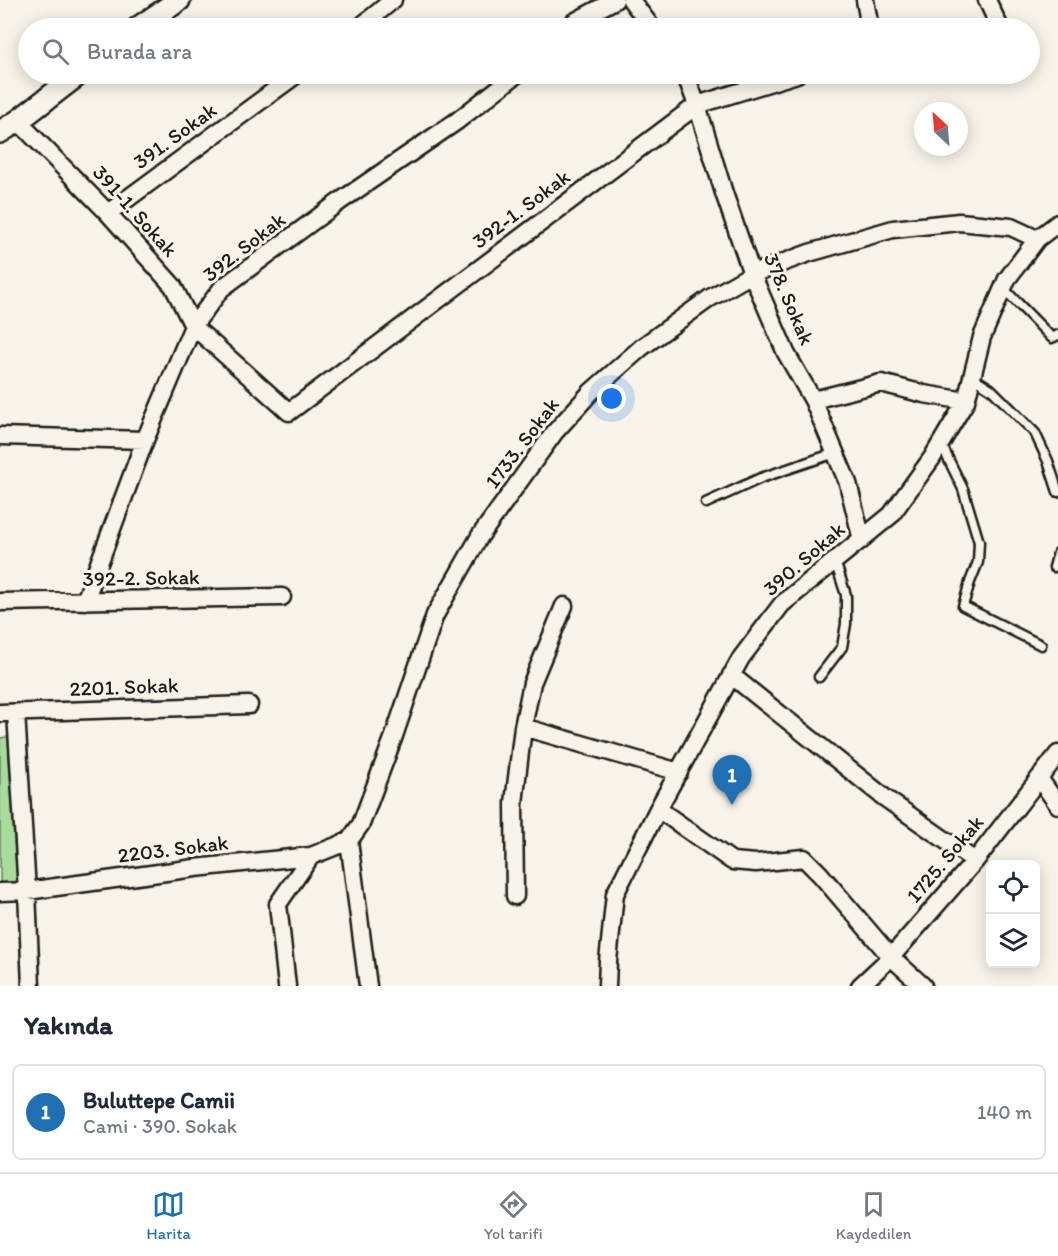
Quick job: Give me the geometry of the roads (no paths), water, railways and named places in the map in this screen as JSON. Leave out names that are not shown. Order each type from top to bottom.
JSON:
[{"type":"street","points":[[153,18],[179,0]]},
{"type":"street","points":[[370,18],[393,0]]},
{"type":"street","points":[[581,18],[615,0]]},
{"type":"street","points":[[631,0],[644,18]]},
{"type":"street","points":[[865,0],[868,18]]},
{"type":"street","points":[[987,0],[995,18]]},
{"type":"street","points":[[0,132],[66,84]]},
{"type":"street","name":"391. Sokak","points":[[108,213],[283,84]]},
{"type":"street","name":"392. Sokak","points":[[85,602],[145,440],[193,326],[222,288],[339,202],[457,121],[504,84]]},
{"type":"street","name":"378. Sokak","points":[[689,84],[752,274],[786,353],[813,400],[848,483],[862,540]]},
{"type":"street","name":"392-1. Sokak","points":[[289,412],[697,105],[765,84]]},
{"type":"street","name":"391-1. Sokak","points":[[18,121],[108,213],[172,286],[193,326],[289,412]]},
{"type":"street","name":"1733. Sokak","points":[[349,841],[361,824],[435,615],[480,536],[554,433],[591,392],[642,347],[710,298],[752,274],[808,253],[893,229],[959,222],[1011,227],[1037,238]]},
{"type":"street","name":"390. Sokak","points":[[607,986],[615,894],[658,809],[741,658],[782,604],[891,514],[941,444],[966,402],[982,338],[1007,279],[1037,238],[1058,223]]},
{"type":"street","points":[[813,400],[881,383],[966,402]]},
{"type":"street","points":[[0,436],[145,440]]},
{"type":"street","name":"392-2. Sokak","points":[[0,602],[282,597]]},
{"type":"street","points":[[515,896],[514,803],[523,727],[532,683],[564,606]]},
{"type":"street","points":[[731,675],[885,798],[975,861]]},
{"type":"street","name":"2201. Sokak","points":[[8,713],[249,705]]},
{"type":"street","points":[[8,713],[27,891],[31,986]]},
{"type":"street","points":[[523,727],[679,772]]},
{"type":"street","name":"1725. Sokak","points":[[860,986],[891,957],[975,861],[1057,757]]},
{"type":"street","points":[[1039,778],[1058,805]]},
{"type":"street","points":[[658,809],[732,861],[756,863],[804,858],[820,873],[891,957],[923,986]]},
{"type":"street","points":[[349,841],[368,986]]},
{"type":"street","name":"2203. Sokak","points":[[0,892],[27,891],[195,868],[311,856],[349,841]]},
{"type":"street","points":[[287,986],[278,904],[311,856]]},
{"type":"lane","points":[[1003,288],[1052,338],[1058,335]]},
{"type":"lane","points":[[972,378],[991,389],[1035,433],[1048,461],[1058,492]]},
{"type":"lane","points":[[941,444],[963,489],[979,542],[978,562],[963,606],[1041,645]]},
{"type":"lane","points":[[706,503],[761,478],[835,453]]},
{"type":"lane","points":[[1054,567],[1058,552]]},
{"type":"lane","points":[[819,677],[842,647],[846,624],[846,595],[835,561]]},
{"type":"place","name":"Buluttepe Camii","points":[[732,805]]}]
